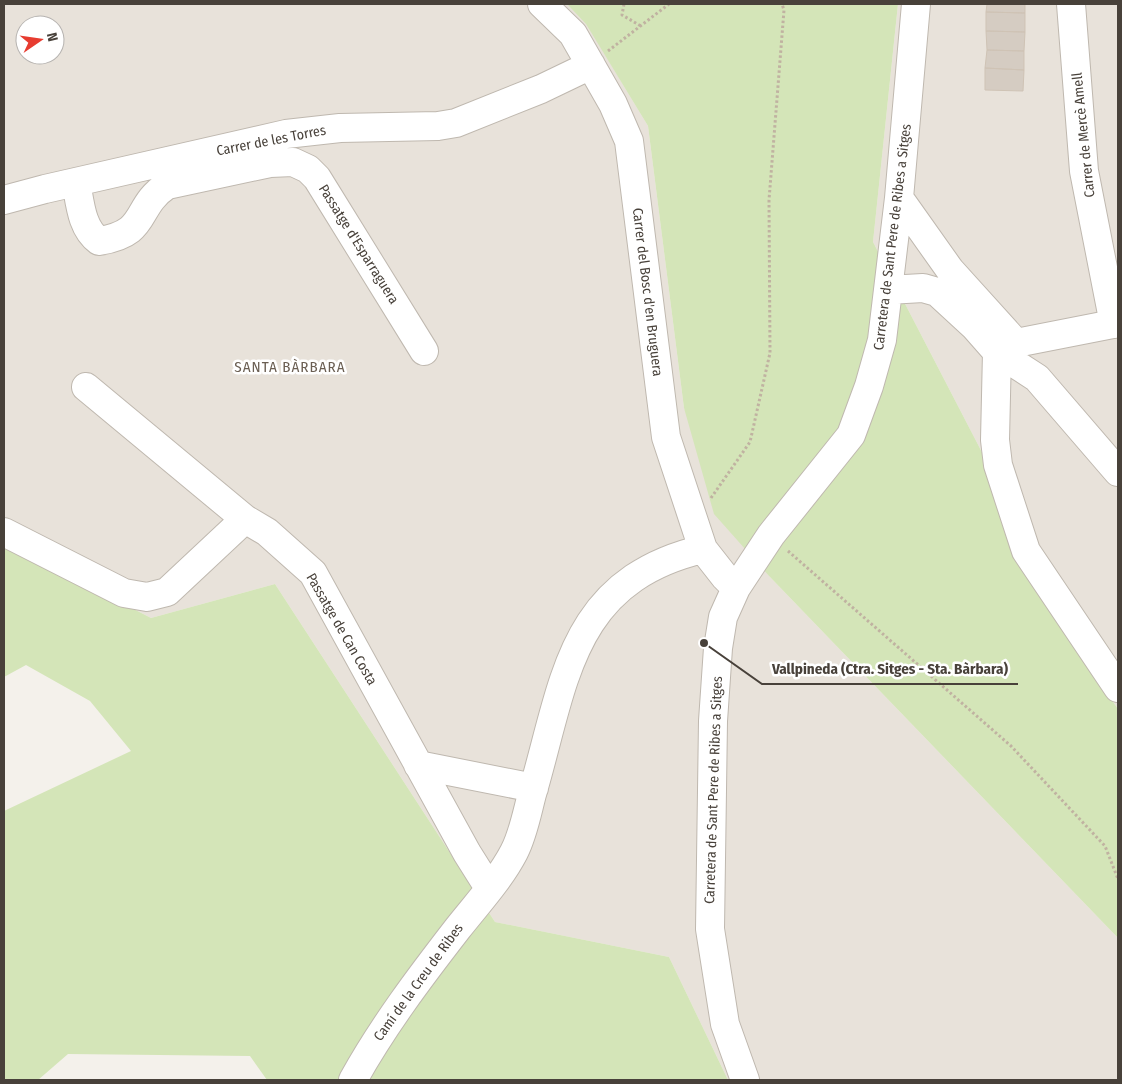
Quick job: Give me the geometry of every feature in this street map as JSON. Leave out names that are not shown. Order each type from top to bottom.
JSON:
[{"type":"street","name":"Carrer del Bosc d'en Bruguera","points":[[542,4],[573,34],[613,104],[629,141],[666,437],[704,549],[725,577],[736,588]]},
{"type":"street","name":"Carretera de Sant Pere de Ribes a Sitges","points":[[745,1080],[725,1024],[710,929],[713,720],[718,648],[723,617],[736,588],[771,535],[851,434],[882,340],[899,198],[916,4]]},
{"type":"street","name":"Carrer de Mercè Amell","points":[[1071,4],[1084,171],[1116,324]]},
{"type":"street","name":"Carrer de les Torres","points":[[4,200],[286,134],[340,128],[438,126],[456,123],[541,89],[591,65]]},
{"type":"street","name":"Passatge d'Esparraguera","points":[[76,182],[83,216],[90,235],[99,241],[124,235],[131,230],[138,224],[155,193],[167,185],[270,163],[292,162],[308,169],[317,178],[424,351]]},
{"type":"street","points":[[899,198],[1006,347],[1037,378],[1118,472]]},
{"type":"street","points":[[888,290],[923,288],[937,292],[975,327],[1006,347],[1116,324]]},
{"type":"street","points":[[1006,347],[995,440],[998,465],[1026,551],[1118,688]]},
{"type":"street","name":"Passatge de Can Costa","points":[[86,387],[246,519],[267,532],[313,573],[467,853],[489,888]]},
{"type":"street","points":[[4,532],[124,594],[147,597],[167,592],[246,519]]},
{"type":"street","name":"Camí de la Creu de Ribes","points":[[353,1080],[392,1016],[516,850],[566,671],[583,633],[605,602],[628,582],[661,562],[704,549]]},
{"type":"street","points":[[418,765],[534,788]]},
{"type":"path","points":[[624,4],[622,15],[641,26]]},
{"type":"path","points":[[591,65],[669,4]]},
{"type":"path","points":[[695,521],[750,442],[770,354],[769,200],[784,10],[782,4]]},
{"type":"path","points":[[771,535],[1011,746],[1105,846],[1118,880]]},
{"type":"shaded area","points":[[4,4],[567,4],[586,23],[648,126],[684,408],[770,577],[1118,938],[1118,1080],[728,1080],[669,957],[495,922],[275,584],[151,618],[4,542]]},
{"type":"shaded area","points":[[898,4],[1118,4],[1118,709],[1029,581],[987,462],[873,242]]},
{"type":"green space","points":[[567,4],[898,4],[873,242],[987,462],[1029,581],[1118,709],[1118,938],[770,577],[714,514],[684,408],[648,126],[586,24]]},
{"type":"green space","points":[[4,542],[151,618],[275,584],[495,922],[669,957],[728,1080],[267,1080],[250,1056],[68,1054],[38,1080],[4,1080],[4,811],[131,751],[90,701],[26,665],[4,677]]},
{"type":"building","points":[[987,4],[1025,4],[1025,13],[986,12]]},
{"type":"building","points":[[986,12],[1025,13],[1025,32],[986,31]]},
{"type":"building","points":[[986,31],[1025,32],[1024,51],[987,50]]},
{"type":"building","points":[[987,50],[1024,51],[1024,70],[985,68]]},
{"type":"building","points":[[985,68],[1024,70],[1023,91],[985,90]]},
{"type":"place","name":"Vallpineda (Ctra. Sitges - Sta. Bàrbara)","points":[[704,643]]},
{"type":"district","name":"SANTA BÀRBARA","points":[[290,367]]}]
